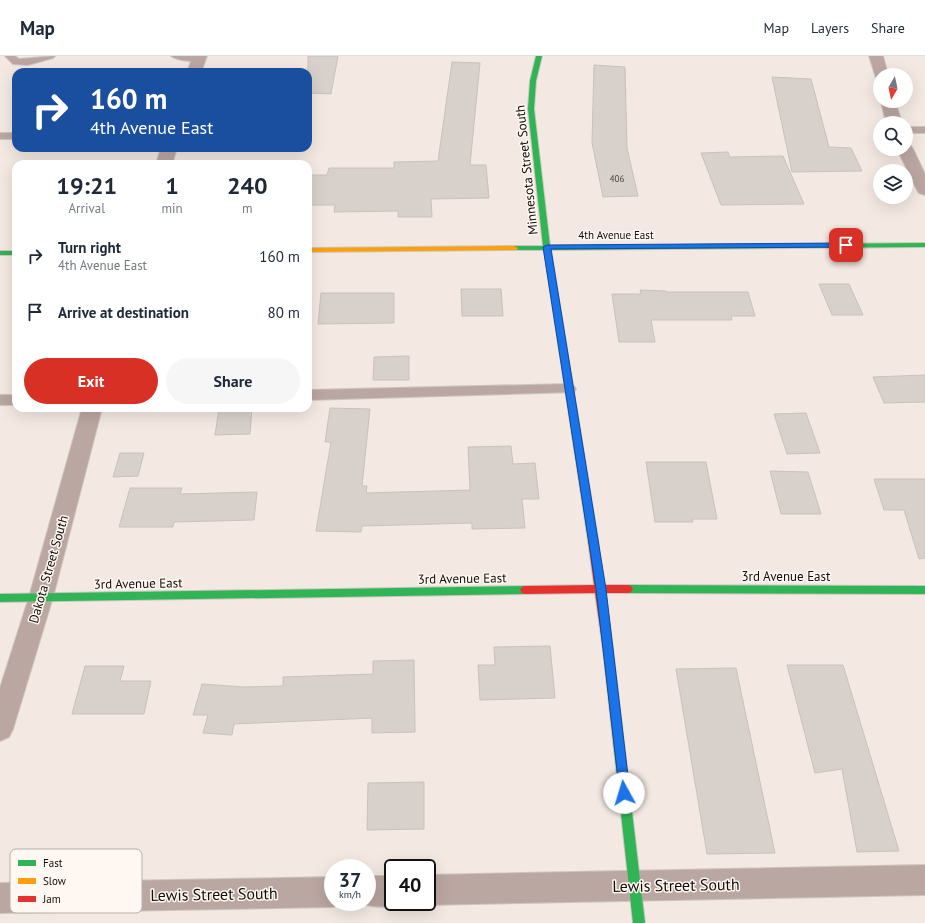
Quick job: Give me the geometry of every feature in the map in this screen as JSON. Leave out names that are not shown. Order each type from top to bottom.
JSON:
[{"type":"street","name":"Minnesota Street South","points":[[539,56],[533,81],[531,109],[547,247],[601,589],[639,923]]},
{"type":"street","points":[[876,56],[879,68]]},
{"type":"street","points":[[196,68],[200,57]]},
{"type":"street","points":[[908,156],[925,190]]},
{"type":"street","name":"4th Avenue East","points":[[312,250],[925,244]]},
{"type":"street","points":[[0,253],[12,253]]},
{"type":"street","name":"Dakota Street South","points":[[0,728],[41,597],[91,412]]},
{"type":"street","name":"3rd Avenue East","points":[[0,598],[601,589],[925,590]]},
{"type":"street","name":"Lewis Street South","points":[[436,890],[925,880]]},
{"type":"street","name":"Lewis Street South","points":[[142,895],[324,892]]},
{"type":"street","name":"Lewis Street South","points":[[0,898],[10,898]]},
{"type":"lane","points":[[10,56],[16,62],[28,62],[50,56]]},
{"type":"lane","points":[[176,56],[200,57]]},
{"type":"lane","points":[[913,130],[925,130]]},
{"type":"lane","points":[[0,136],[12,136]]},
{"type":"lane","points":[[312,395],[569,389]]},
{"type":"lane","points":[[0,400],[12,400]]},
{"type":"building","points":[[308,56],[338,56],[331,94],[312,93],[312,68],[308,68]]},
{"type":"building","points":[[452,62],[480,63],[470,165],[486,165],[489,198],[431,199],[432,217],[398,217],[398,211],[334,212],[335,205],[312,205],[312,175],[327,175],[329,168],[394,168],[394,162],[438,161]]},
{"type":"building","points":[[594,65],[625,67],[627,148],[638,196],[603,197],[592,143]]},
{"type":"building","points":[[772,77],[811,79],[829,147],[851,148],[862,171],[792,172]]},
{"type":"building","points":[[728,152],[730,157],[783,156],[804,204],[721,205],[701,153]]},
{"type":"building","points":[[819,284],[849,284],[863,315],[832,315]]},
{"type":"building","points":[[461,289],[501,289],[503,316],[462,316]]},
{"type":"building","points":[[640,290],[666,292],[748,292],[755,316],[731,316],[732,320],[651,320],[655,342],[619,342],[612,294],[641,294]]},
{"type":"building","points":[[321,293],[394,293],[394,323],[318,324]]},
{"type":"building","points":[[409,356],[409,380],[373,380],[374,357]]},
{"type":"building","points":[[925,375],[925,402],[884,403],[873,377]]},
{"type":"building","points":[[330,408],[370,409],[362,486],[367,486],[366,493],[470,490],[468,447],[511,446],[513,464],[535,463],[539,499],[522,499],[525,528],[472,529],[472,523],[362,526],[361,532],[316,531],[331,442],[325,442]]},
{"type":"building","points":[[218,412],[252,412],[250,434],[215,435]]},
{"type":"building","points":[[806,413],[820,453],[787,454],[774,414]]},
{"type":"building","points":[[120,453],[144,453],[138,476],[113,477]]},
{"type":"building","points":[[646,462],[706,462],[717,519],[692,519],[693,522],[655,522]]},
{"type":"building","points":[[770,471],[808,472],[821,514],[781,514]]},
{"type":"building","points":[[874,479],[925,479],[925,558],[919,559],[904,510],[884,510]]},
{"type":"building","points":[[130,488],[182,488],[180,494],[257,492],[254,520],[174,522],[173,527],[119,527]]},
{"type":"building","points":[[550,646],[555,698],[480,700],[478,665],[495,665],[494,647]]},
{"type":"building","points":[[414,660],[415,732],[372,733],[372,718],[234,724],[232,735],[203,733],[208,715],[193,715],[202,684],[244,687],[283,686],[283,677],[373,674],[373,661]]},
{"type":"building","points":[[787,665],[843,665],[899,851],[857,852],[842,769],[815,773]]},
{"type":"building","points":[[85,666],[124,666],[120,681],[151,681],[144,714],[72,714]]},
{"type":"building","points":[[736,668],[775,853],[707,854],[676,669]]},
{"type":"building","points":[[424,782],[424,829],[367,830],[368,783]]},
{"type":"traffic: fast","points":[[539,56],[533,81],[531,109],[547,247],[593,540]]},
{"type":"traffic: fast","points":[[514,248],[925,245]]},
{"type":"traffic: fast","points":[[0,253],[12,253]]},
{"type":"traffic: fast","points":[[628,589],[925,590]]},
{"type":"traffic: fast","points":[[0,598],[525,590]]},
{"type":"traffic: fast","points":[[608,649],[639,923]]},
{"type":"traffic: slow","points":[[312,250],[514,248]]},
{"type":"traffic: jam","points":[[593,540],[608,649]]},
{"type":"traffic: jam","points":[[525,590],[628,589]]},
{"type":"route","points":[[624,793],[601,589],[547,247],[846,245]]}]
